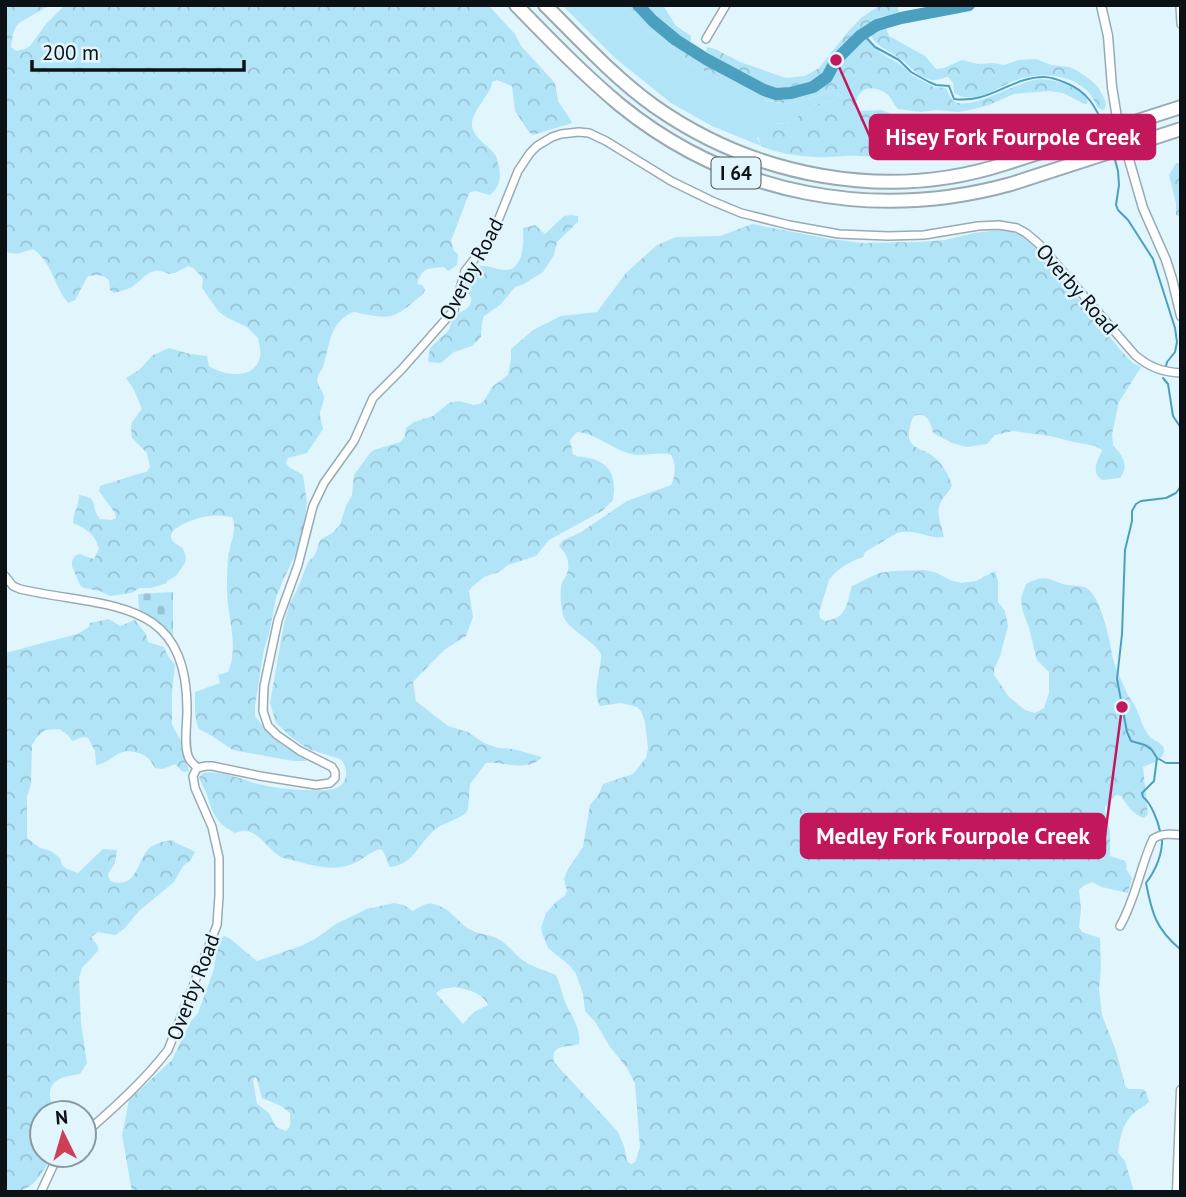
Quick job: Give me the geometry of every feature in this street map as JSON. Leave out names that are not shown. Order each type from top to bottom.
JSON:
[{"type":"highway","name":"I 64","points":[[516,5],[619,104],[662,134],[695,154],[741,174],[803,193],[866,201],[944,198],[1010,184],[1181,129]]},
{"type":"highway","name":"I 64","points":[[545,5],[617,76],[654,106],[722,145],[758,159],[820,176],[882,181],[945,177],[972,172],[1181,107]]},
{"type":"street","points":[[706,38],[726,5]]},
{"type":"street","points":[[1101,5],[1108,36],[1117,118],[1143,208],[1166,260],[1181,316]]},
{"type":"street","points":[[1180,5],[1181,24]]},
{"type":"street","name":"Overby Road","points":[[197,768],[212,766],[316,785],[330,783],[335,778],[332,767],[300,751],[272,730],[263,711],[264,686],[278,620],[298,565],[315,499],[354,441],[373,398],[454,310],[465,271],[491,238],[518,171],[537,146],[552,137],[579,132],[598,137],[656,173],[712,201],[741,213],[797,227],[839,234],[888,236],[933,234],[990,225],[1017,228],[1039,244],[1135,355],[1155,368],[1181,373]]},
{"type":"street","name":"Overby Road","points":[[5,576],[13,586],[20,589],[109,604],[126,610],[143,617],[169,637],[183,667],[188,759],[197,768]]},
{"type":"street","name":"Overby Road","points":[[98,1121],[168,1050],[217,925],[220,867],[212,827],[195,788],[193,776],[197,768]]},
{"type":"street","points":[[1119,926],[1153,839],[1161,835],[1181,835]]},
{"type":"street","points":[[1177,1192],[1181,1090]]},
{"type":"street","points":[[41,1192],[51,1169]]},
{"type":"green space","points":[[10,5],[50,5],[19,23],[13,34],[11,47],[16,51],[30,46],[46,24],[65,5],[488,5],[555,83],[558,101],[572,122],[533,135],[515,111],[512,86],[497,80],[492,82],[489,92],[474,115],[472,126],[476,135],[496,156],[500,179],[490,195],[476,191],[470,192],[468,196],[451,241],[458,254],[457,265],[448,271],[444,267],[424,271],[417,284],[422,285],[425,290],[423,294],[398,313],[385,317],[354,312],[340,321],[332,335],[317,379],[324,397],[320,413],[323,429],[307,453],[288,458],[286,463],[303,475],[307,502],[303,533],[276,598],[255,706],[255,716],[272,737],[285,747],[300,753],[307,761],[233,750],[199,729],[197,725],[195,692],[220,683],[218,675],[228,672],[233,651],[227,597],[229,554],[234,532],[232,517],[212,515],[178,527],[171,537],[183,548],[185,563],[167,583],[151,588],[140,588],[131,593],[110,596],[80,585],[72,566],[75,556],[79,554],[94,559],[99,549],[90,533],[73,523],[79,495],[92,500],[100,519],[111,520],[116,518],[115,513],[99,491],[100,486],[146,472],[150,468],[147,453],[132,438],[132,422],[142,409],[126,378],[139,370],[153,355],[169,348],[207,356],[209,366],[222,372],[243,374],[255,367],[260,358],[260,349],[258,338],[247,327],[219,312],[202,288],[203,278],[188,266],[175,273],[153,272],[132,287],[114,293],[110,290],[109,280],[106,278],[99,275],[88,276],[75,300],[68,303],[49,267],[33,249],[17,254],[5,252],[5,11]]},
{"type":"green space","points":[[562,5],[623,5],[643,28],[662,38],[690,64],[766,101],[789,104],[834,89],[839,89],[839,93],[834,100],[817,104],[786,124],[772,123],[757,138],[761,146],[712,126],[671,103],[615,58]]},
{"type":"green space","points":[[623,5],[633,5],[670,39],[689,52],[761,92],[779,96],[792,96],[819,87],[835,71],[849,47],[866,38],[881,53],[913,76],[934,87],[946,88],[955,102],[972,102],[1043,79],[1074,88],[1088,102],[1084,104],[1063,93],[1049,91],[1014,94],[989,105],[958,112],[921,112],[898,109],[888,95],[871,88],[858,96],[856,109],[882,110],[934,124],[936,132],[929,146],[904,154],[886,156],[821,157],[787,154],[761,146],[757,133],[762,127],[772,123],[786,124],[817,104],[834,100],[839,89],[789,104],[763,100],[690,64],[662,38],[643,28]]},
{"type":"green space","points":[[645,5],[663,5],[676,26],[691,36],[691,41],[663,24]]},
{"type":"green space","points":[[880,5],[897,5],[899,12],[880,17],[866,25],[835,54],[816,80],[787,90],[769,89],[721,63],[706,51],[707,47],[715,49],[740,62],[786,78],[805,76],[819,68],[861,18]]},
{"type":"green space","points":[[878,27],[886,28],[889,36],[925,56],[936,69],[962,60],[1004,65],[1019,60],[1036,59],[1051,65],[1069,67],[1098,87],[1106,105],[1104,110],[1098,108],[1090,94],[1074,82],[1044,75],[1023,78],[977,97],[961,97],[954,93],[953,83],[948,77],[935,80],[926,78],[878,45],[870,34]]},
{"type":"green space","points":[[1176,163],[1181,163],[1181,217],[1176,215],[1169,175]]},
{"type":"green space","points":[[564,216],[578,216],[578,222],[557,242],[554,255],[543,272],[515,287],[500,305],[484,316],[481,337],[472,346],[454,352],[442,362],[429,362],[430,348],[449,330],[453,316],[470,304],[471,299],[465,284],[469,269],[482,266],[510,269],[519,261],[521,255],[523,228],[535,225],[545,234]]},
{"type":"green space","points":[[752,224],[862,243],[919,242],[998,230],[1013,232],[1023,236],[1042,254],[1123,353],[1141,367],[1119,402],[1112,434],[1113,445],[1125,464],[1120,478],[1102,480],[1098,477],[1096,466],[1102,450],[1095,446],[1013,431],[995,435],[987,444],[967,447],[933,433],[930,422],[925,417],[914,416],[909,430],[910,441],[938,460],[947,472],[952,486],[939,506],[944,537],[911,532],[897,533],[865,552],[863,557],[844,566],[829,580],[819,613],[820,618],[825,621],[838,617],[845,609],[852,586],[879,573],[925,570],[961,583],[976,581],[995,571],[998,602],[1005,611],[1008,626],[994,675],[1009,697],[1025,710],[1035,713],[1044,708],[1049,693],[1049,672],[1037,660],[1022,609],[1021,598],[1026,584],[1043,578],[1083,587],[1093,594],[1105,622],[1113,659],[1125,689],[1147,734],[1164,749],[1159,759],[1143,767],[1148,814],[1144,818],[1133,812],[1121,796],[1116,795],[1105,807],[1110,831],[1110,856],[1125,861],[1127,865],[1126,869],[1132,878],[1128,893],[1092,882],[1079,890],[1079,927],[1082,932],[1100,938],[1099,989],[1102,1015],[1125,1085],[1128,1089],[1143,1089],[1149,1102],[1127,1121],[1122,1131],[1118,1153],[1125,1161],[1134,1192],[132,1192],[122,1135],[129,1100],[172,1060],[191,1021],[198,1013],[214,969],[220,939],[224,936],[229,938],[257,961],[301,946],[367,909],[394,903],[413,911],[428,904],[439,906],[449,911],[469,929],[496,938],[525,962],[556,975],[577,1027],[579,1044],[557,1049],[553,1056],[554,1062],[618,1132],[627,1161],[631,1164],[635,1162],[640,1147],[635,1083],[596,1023],[585,1011],[576,974],[548,948],[541,928],[546,913],[567,891],[564,879],[583,847],[590,805],[603,784],[633,774],[646,758],[648,748],[645,722],[637,707],[621,703],[600,706],[596,693],[601,654],[563,615],[561,587],[568,572],[568,564],[565,553],[559,546],[562,541],[581,532],[627,501],[671,485],[675,470],[671,455],[631,454],[577,432],[570,440],[573,454],[593,459],[606,466],[614,483],[613,500],[602,511],[549,540],[536,556],[508,565],[499,572],[484,577],[469,591],[473,617],[466,636],[444,650],[413,682],[416,701],[448,726],[468,732],[484,743],[542,757],[536,762],[523,765],[486,763],[470,784],[466,813],[436,829],[404,863],[390,867],[381,849],[356,863],[329,868],[281,857],[255,834],[243,831],[235,833],[220,822],[199,777],[203,773],[220,773],[267,786],[301,790],[328,790],[342,784],[346,771],[340,759],[308,749],[291,737],[276,723],[270,703],[290,603],[320,540],[340,525],[352,495],[354,475],[370,453],[400,442],[404,438],[406,428],[414,422],[433,416],[449,403],[459,401],[474,405],[484,401],[492,387],[508,375],[511,349],[533,330],[561,316],[597,312],[626,273],[657,245],[676,237],[720,236]],"holes":[[[455,987],[479,995],[488,1005],[474,1012],[463,1024],[436,993]],[[256,1077],[262,1098],[290,1113],[290,1125],[286,1131],[276,1127],[269,1113],[257,1104],[253,1080]]]},
{"type":"green space","points":[[173,592],[173,639],[155,620],[139,610],[138,594]]},
{"type":"green space","points":[[109,619],[120,626],[135,620],[146,634],[148,642],[164,647],[175,665],[172,725],[181,741],[189,770],[182,771],[175,764],[163,769],[155,768],[144,755],[131,751],[120,753],[96,765],[95,751],[88,738],[72,741],[59,729],[45,730],[32,745],[31,784],[27,796],[27,838],[40,848],[51,851],[67,869],[78,873],[103,849],[117,850],[115,863],[108,874],[110,881],[118,883],[125,882],[134,875],[146,852],[157,844],[172,840],[195,852],[174,882],[139,911],[124,929],[115,935],[98,932],[91,937],[98,946],[98,951],[82,968],[79,978],[81,1023],[87,1063],[80,1074],[60,1079],[52,1085],[50,1099],[28,1099],[28,1169],[44,1169],[28,1187],[5,1192],[5,653],[77,634],[89,627],[90,623]]},
{"type":"waterway","points":[[638,5],[676,40],[706,59],[776,94],[813,87],[827,77],[836,60],[860,36],[877,25],[969,5]]},
{"type":"waterway","points":[[863,34],[875,47],[899,60],[911,72],[936,85],[949,86],[954,99],[978,98],[1021,81],[1050,78],[1073,86],[1085,95],[1094,106],[1104,127]]},
{"type":"waterway","points":[[1108,135],[1112,147]]},
{"type":"waterway","points":[[1114,156],[1119,185],[1116,205],[1153,259],[1175,328],[1175,352],[1166,366]]},
{"type":"waterway","points":[[1163,378],[1168,384],[1173,416],[1181,428]]},
{"type":"waterway","points":[[1160,831],[1154,813],[1142,793],[1154,781],[1157,758],[1145,745],[1131,741],[1117,679],[1122,634],[1125,550],[1132,511],[1141,501],[1166,498],[1176,493],[1181,486]]},
{"type":"waterway","points":[[1159,759],[1166,763],[1181,763]]},
{"type":"waterway","points":[[1162,837],[1158,861],[1146,883],[1156,920],[1181,950]]},
{"type":"place","name":"Hisey Fork Fourpole Creek","points":[[836,60]]},
{"type":"place","name":"Medley Fork Fourpole Creek","points":[[1122,707]]}]
